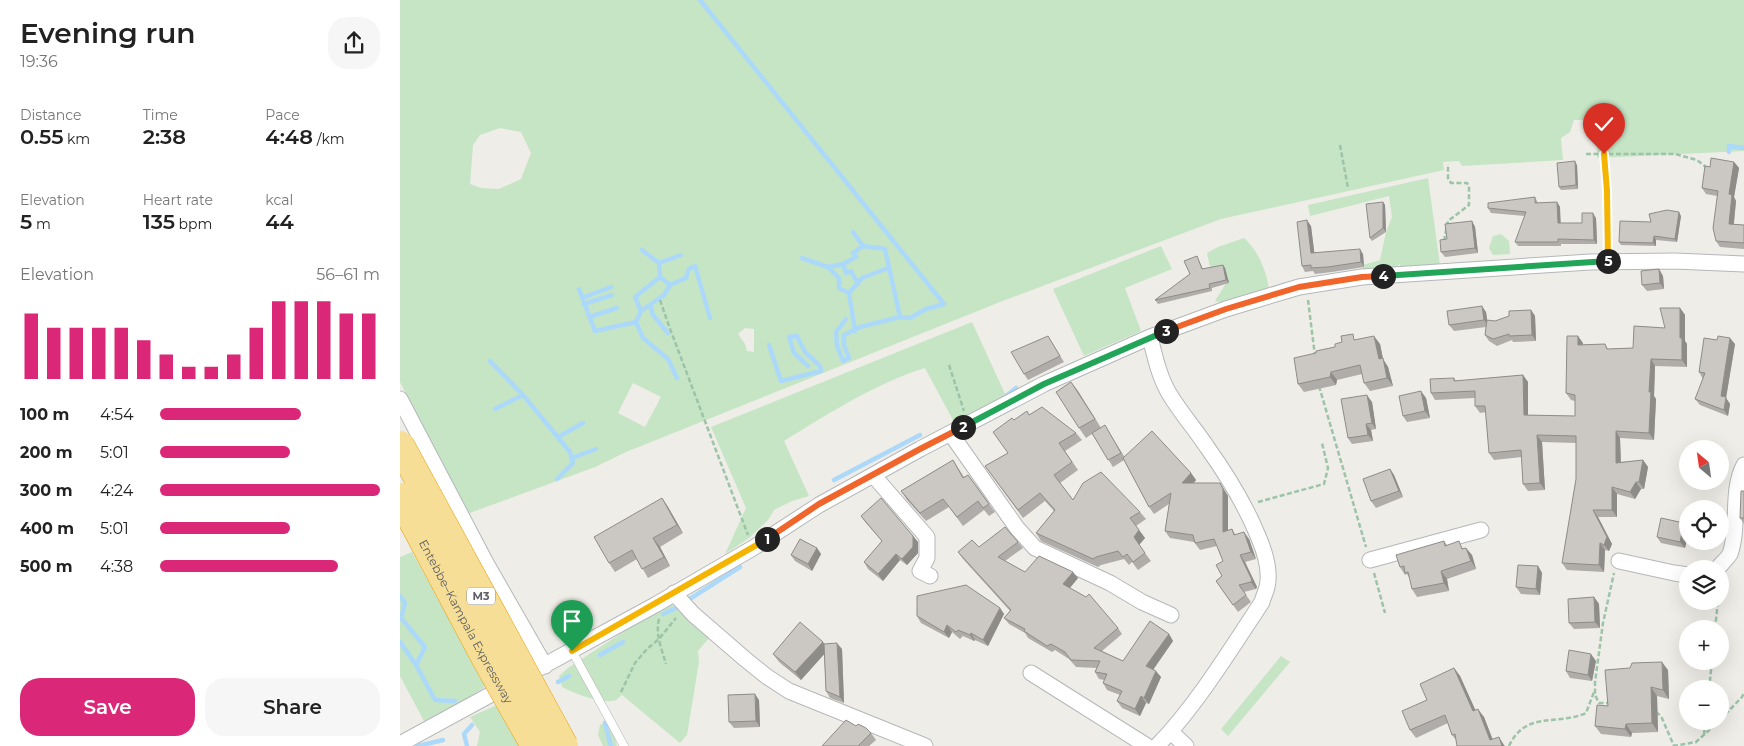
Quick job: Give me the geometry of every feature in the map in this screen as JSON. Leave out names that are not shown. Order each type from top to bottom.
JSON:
[{"type":"highway","name":"Entebbe–Kampala Expressway","points":[[400,445],[564,746]]},
{"type":"highway","name":"Entebbe–Kampala Expressway","points":[[400,498],[535,746]]},
{"type":"street","points":[[400,744],[545,666],[753,548],[819,504],[1044,384],[1150,338],[1226,309],[1306,286],[1362,277],[1608,261],[1744,264]]},
{"type":"street","points":[[1150,338],[1158,371],[1169,393],[1179,410],[1236,488],[1265,553],[1268,568],[1267,587],[1262,602],[1170,732],[1157,746]]},
{"type":"street","points":[[400,399],[486,563],[545,666]]},
{"type":"street","points":[[951,434],[1018,528],[1035,548],[1110,583],[1142,602],[1171,615]]},
{"type":"street","points":[[1725,560],[1729,555],[1734,536],[1739,478],[1744,465]]},
{"type":"street","points":[[873,475],[927,537],[926,558],[920,571],[930,576]]},
{"type":"street","points":[[1370,560],[1481,530]]},
{"type":"street","points":[[1619,561],[1679,574]]},
{"type":"street","points":[[674,592],[685,605],[759,670],[789,691],[924,746]]},
{"type":"street","points":[[1031,673],[1147,746]]},
{"type":"street","points":[[1170,732],[1186,746]]},
{"type":"lane","points":[[572,651],[624,746]]},
{"type":"path","points":[[1340,145],[1348,188]]},
{"type":"path","points":[[1586,154],[1675,154],[1697,160],[1708,170]]},
{"type":"path","points":[[1604,154],[1607,191],[1608,261]]},
{"type":"path","points":[[1444,241],[1448,221],[1469,205],[1469,186],[1467,183],[1452,183],[1448,178],[1448,164]]},
{"type":"path","points":[[1306,286],[1316,361]]},
{"type":"path","points":[[660,300],[753,548]]},
{"type":"path","points":[[949,364],[969,424]]},
{"type":"path","points":[[1318,380],[1385,613]]},
{"type":"path","points":[[1245,508],[1266,499],[1300,492],[1324,484],[1328,468],[1322,443]]},
{"type":"path","points":[[1509,746],[1514,736],[1523,728],[1538,721],[1577,717],[1586,713],[1594,690],[1603,623],[1612,581],[1619,561]]},
{"type":"path","points":[[621,692],[635,663],[659,639],[685,605]]},
{"type":"path","points":[[660,616],[658,626],[659,639],[666,664]]},
{"type":"path","points":[[1594,690],[1599,703],[1614,703]]},
{"type":"path","points":[[1729,711],[1744,693]]},
{"type":"path","points":[[1654,710],[1661,716],[1674,746],[1696,742],[1709,730]]},
{"type":"path","points":[[1704,730],[1704,735]]},
{"type":"green space","points":[[400,0],[1744,0],[1744,151],[1597,158],[1599,120],[1574,120],[1570,132],[1561,138],[1563,160],[1462,166],[1459,161],[1443,162],[1444,170],[1221,219],[1005,300],[626,452],[595,467],[467,514],[400,382]],"holes":[[[500,128],[521,132],[531,153],[521,179],[499,189],[481,188],[470,184],[473,145],[480,135]],[[745,328],[754,329],[754,352],[747,351],[745,344],[738,334]],[[633,383],[661,397],[645,427],[618,413]]]},
{"type":"green space","points":[[1428,178],[1440,265],[1400,268],[1400,264],[1389,272],[1362,270],[1363,265],[1380,260],[1386,232],[1392,217],[1389,196],[1310,216],[1308,205]]},
{"type":"green space","points":[[1501,234],[1509,241],[1510,254],[1493,255],[1489,248],[1493,236]]},
{"type":"green space","points":[[1244,238],[1254,249],[1261,262],[1269,290],[1230,304],[1215,301],[1228,280],[1223,266],[1210,267],[1207,253]]},
{"type":"green space","points":[[1161,246],[1172,269],[1125,288],[1141,331],[1084,356],[1053,289]]},
{"type":"green space","points":[[972,322],[1006,396],[955,424],[925,368],[871,390],[853,400],[784,441],[809,496],[792,501],[774,510],[768,520],[749,538],[725,554],[746,508],[711,427]]},
{"type":"green space","points":[[412,552],[486,686],[461,703],[424,721],[400,676],[400,557]]},
{"type":"green space","points":[[669,602],[709,638],[698,651],[699,662],[687,735],[680,743],[622,695],[616,700],[610,701],[588,698],[562,687],[559,676],[568,668]]},
{"type":"green space","points":[[1281,656],[1290,662],[1228,736],[1221,729]]},
{"type":"green space","points":[[497,705],[520,746],[477,746],[480,732],[470,717]]},
{"type":"green space","points":[[608,721],[612,727],[617,746],[603,746],[598,735],[600,725]]},
{"type":"building","points":[[1711,158],[1734,162],[1729,194],[1732,195],[1729,224],[1744,225],[1744,243],[1716,241],[1713,228],[1718,191],[1702,188],[1705,166],[1710,167]]},
{"type":"building","points":[[1575,161],[1576,185],[1559,187],[1557,163]]},
{"type":"building","points":[[1535,197],[1535,203],[1557,202],[1558,223],[1582,223],[1582,213],[1593,213],[1594,240],[1558,239],[1558,242],[1515,242],[1526,212],[1488,208],[1488,203]]},
{"type":"building","points":[[1383,202],[1383,228],[1370,238],[1366,204]]},
{"type":"building","points":[[1667,210],[1679,212],[1675,239],[1654,236],[1653,243],[1619,242],[1620,221],[1651,222],[1649,214]]},
{"type":"building","points":[[1307,220],[1311,253],[1360,249],[1361,262],[1328,267],[1311,268],[1311,265],[1302,266],[1297,222]]},
{"type":"building","points":[[1472,221],[1475,248],[1441,252],[1440,240],[1447,239],[1445,224]]},
{"type":"building","points":[[1197,256],[1202,269],[1223,265],[1226,280],[1209,284],[1210,288],[1155,300],[1190,274],[1184,261]]},
{"type":"building","points":[[1659,269],[1660,283],[1642,285],[1641,271]]},
{"type":"building","points":[[1482,306],[1484,320],[1449,325],[1447,311]]},
{"type":"building","points":[[1660,308],[1680,308],[1682,360],[1651,359],[1649,433],[1616,431],[1616,463],[1643,460],[1639,482],[1636,482],[1630,492],[1612,487],[1612,510],[1593,510],[1607,537],[1604,545],[1600,543],[1599,565],[1562,563],[1576,479],[1576,436],[1537,435],[1540,483],[1523,484],[1521,450],[1489,453],[1485,406],[1475,406],[1475,391],[1431,393],[1430,379],[1454,378],[1454,381],[1523,375],[1524,415],[1575,416],[1575,395],[1566,393],[1567,336],[1578,336],[1578,345],[1605,344],[1607,349],[1633,348],[1634,326],[1665,328]]},
{"type":"building","points":[[1531,310],[1532,335],[1509,336],[1509,334],[1493,339],[1485,335],[1487,320],[1495,321],[1509,316],[1509,311]]},
{"type":"building","points":[[1353,334],[1354,340],[1374,336],[1379,359],[1383,358],[1387,378],[1364,383],[1360,365],[1331,372],[1330,377],[1298,384],[1294,358],[1335,347],[1335,344],[1342,342],[1341,336]]},
{"type":"building","points":[[1048,336],[1060,356],[1024,374],[1011,352]]},
{"type":"building","points":[[1718,336],[1730,338],[1721,396],[1726,397],[1724,410],[1695,399],[1705,373],[1699,372],[1704,338],[1717,340]]},
{"type":"building","points":[[1071,382],[1095,419],[1079,428],[1056,392]]},
{"type":"building","points":[[1421,391],[1425,411],[1403,416],[1399,396]]},
{"type":"building","points":[[1367,395],[1372,423],[1366,424],[1368,435],[1348,438],[1341,399]]},
{"type":"building","points":[[1042,407],[1076,433],[1059,443],[1072,462],[1054,475],[1073,500],[1083,483],[1101,472],[1140,512],[1130,518],[1139,530],[1134,537],[1145,553],[1133,562],[1127,554],[1123,557],[1118,551],[1093,559],[1036,533],[1055,510],[1040,493],[1018,510],[985,466],[1008,453],[993,432],[1012,418],[1014,420],[1027,411],[1029,415]]},
{"type":"building","points":[[1105,425],[1121,453],[1108,460],[1092,433]]},
{"type":"building","points":[[1152,431],[1191,473],[1182,483],[1220,483],[1223,489],[1223,532],[1232,529],[1234,535],[1244,532],[1251,552],[1240,555],[1252,580],[1251,582],[1239,585],[1246,595],[1233,605],[1216,581],[1222,576],[1216,565],[1223,561],[1214,539],[1195,543],[1193,535],[1165,531],[1171,493],[1149,507],[1123,458]]},
{"type":"building","points":[[953,460],[963,478],[968,475],[989,504],[983,508],[978,501],[957,517],[943,499],[920,513],[901,491]]},
{"type":"building","points":[[1390,469],[1399,491],[1371,501],[1363,479]]},
{"type":"building","points":[[1741,491],[1744,491],[1744,518],[1740,518]]},
{"type":"building","points":[[662,498],[677,525],[653,538],[664,557],[642,569],[632,550],[609,563],[594,537]]},
{"type":"building","points":[[881,498],[913,536],[913,547],[902,559],[896,554],[878,574],[864,562],[882,541],[861,516]]},
{"type":"building","points":[[1661,518],[1679,522],[1679,542],[1657,537]]},
{"type":"building","points":[[1005,527],[1018,542],[998,557],[1025,572],[1039,556],[1073,572],[1063,584],[1086,597],[1089,594],[1118,628],[1094,648],[1123,661],[1150,621],[1169,634],[1146,666],[1156,671],[1144,698],[1141,696],[1135,709],[1117,701],[1122,691],[1103,683],[1107,674],[1095,672],[1100,661],[1071,660],[1065,652],[1051,644],[1047,646],[1024,631],[1025,629],[1004,618],[1011,610],[958,552],[972,540],[979,547]]},
{"type":"building","points":[[800,539],[817,548],[808,564],[791,555]]},
{"type":"building","points":[[1444,541],[1445,546],[1459,541],[1462,549],[1466,548],[1471,561],[1441,571],[1444,583],[1412,589],[1408,572],[1405,573],[1404,566],[1400,567],[1396,555]]},
{"type":"building","points":[[1518,565],[1538,566],[1536,589],[1516,587]]},
{"type":"building","points":[[966,585],[1000,608],[983,640],[971,633],[970,635],[958,630],[956,632],[947,625],[944,632],[917,616],[917,596]]},
{"type":"building","points":[[1594,597],[1595,622],[1569,623],[1568,599]]},
{"type":"building","points":[[800,622],[823,642],[795,672],[773,654]]},
{"type":"building","points":[[837,643],[840,697],[826,691],[824,644]]},
{"type":"building","points":[[1569,650],[1591,654],[1588,675],[1566,671]]},
{"type":"building","points":[[1662,662],[1663,690],[1651,687],[1652,723],[1626,724],[1625,729],[1595,726],[1597,705],[1608,706],[1605,670],[1630,668],[1632,663]]},
{"type":"building","points":[[1454,668],[1473,711],[1478,709],[1490,740],[1499,737],[1502,746],[1457,746],[1455,734],[1452,735],[1445,715],[1410,730],[1402,711],[1427,700],[1420,684]]},
{"type":"building","points":[[755,694],[756,721],[729,722],[728,695]]},
{"type":"building","points":[[846,720],[856,726],[858,724],[866,728],[871,733],[858,746],[822,746]]},
{"type":"waterway","points":[[700,0],[944,304],[926,309],[910,318],[900,317],[860,327],[844,335],[844,345],[849,358],[843,361],[837,346],[836,332],[846,319]]},
{"type":"waterway","points":[[1729,152],[1729,146],[1744,148]]},
{"type":"waterway","points":[[853,232],[863,246],[885,249],[900,317]]},
{"type":"waterway","points":[[828,267],[843,264],[856,257],[853,253],[863,246]]},
{"type":"waterway","points":[[642,250],[659,263],[660,277],[635,297],[641,311],[636,322],[643,338],[668,359],[677,378]]},
{"type":"waterway","points":[[659,263],[681,255]]},
{"type":"waterway","points":[[802,258],[828,267],[839,278],[839,288],[849,293]]},
{"type":"waterway","points":[[843,264],[846,273],[851,271],[858,284]]},
{"type":"waterway","points":[[670,285],[686,278],[689,269],[695,266],[710,318]]},
{"type":"waterway","points":[[855,331],[849,293],[862,278],[888,268]]},
{"type":"waterway","points":[[641,311],[664,295],[670,285],[660,277]]},
{"type":"waterway","points":[[582,298],[611,287]]},
{"type":"waterway","points":[[579,289],[595,331],[636,322]]},
{"type":"waterway","points":[[584,304],[612,295]]},
{"type":"waterway","points":[[650,305],[653,315],[668,333]]},
{"type":"waterway","points":[[589,317],[617,308]]},
{"type":"waterway","points":[[769,345],[781,381],[821,371],[820,366],[805,352],[797,336],[789,337],[794,353],[808,366]]},
{"type":"waterway","points":[[490,361],[523,395],[570,452],[573,463],[557,479]]},
{"type":"waterway","points":[[1006,396],[1016,388]]},
{"type":"waterway","points":[[495,409],[523,395]]},
{"type":"waterway","points":[[558,437],[583,423]]},
{"type":"waterway","points":[[834,480],[920,435]]},
{"type":"waterway","points":[[572,458],[596,449]]},
{"type":"waterway","points":[[688,600],[740,567]]},
{"type":"waterway","points":[[400,596],[405,603],[401,618],[425,647],[416,665]]},
{"type":"waterway","points":[[663,614],[676,608]]},
{"type":"waterway","points":[[400,642],[416,665],[435,700],[455,701]]},
{"type":"waterway","points":[[600,655],[623,642]]},
{"type":"waterway","points":[[558,682],[569,676]]},
{"type":"waterway","points":[[605,723],[611,746]]},
{"type":"waterway","points":[[467,746],[464,734],[472,725]]},
{"type":"waterway","points":[[418,746],[443,740]]},
{"type":"route","points":[[572,651],[753,548],[819,504],[920,449],[1044,384],[1191,322],[1226,309],[1299,287],[1362,277],[1608,261],[1607,191],[1604,154]]}]
